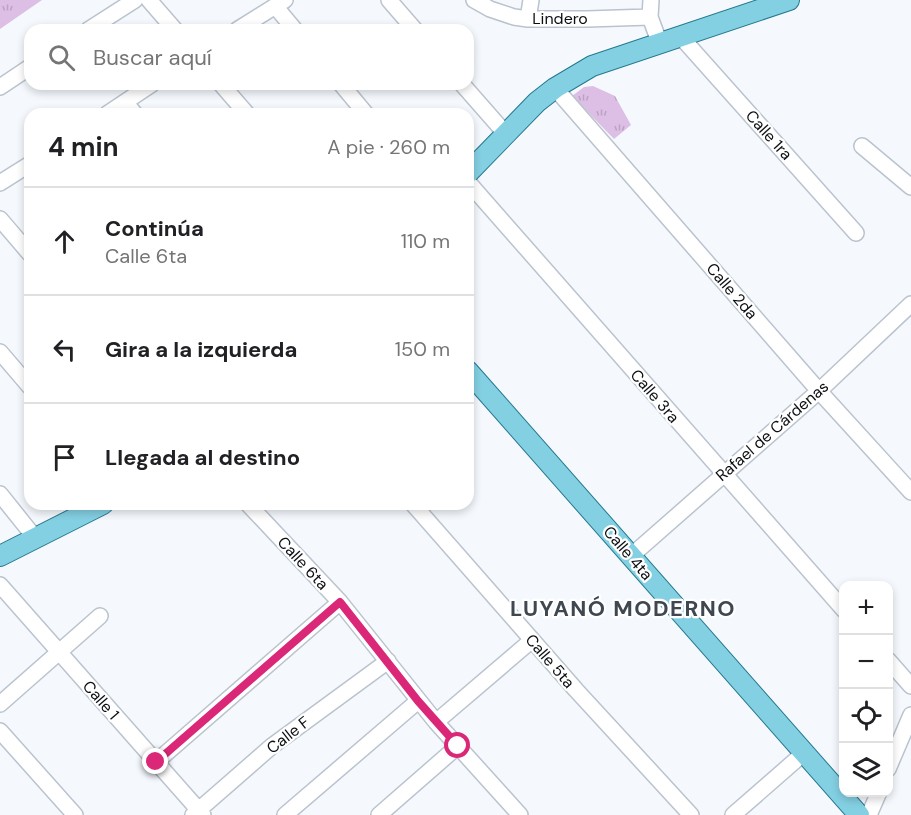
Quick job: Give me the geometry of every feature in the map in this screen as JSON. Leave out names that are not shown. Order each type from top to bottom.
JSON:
[{"type":"main road","points":[[474,167],[537,102],[555,88],[592,66],[681,37],[763,4],[789,0]]},
{"type":"main road","name":"Calle 4ta","points":[[474,379],[859,815]]},
{"type":"main road","points":[[0,556],[92,510]]},
{"type":"street","points":[[97,24],[135,0]]},
{"type":"street","points":[[149,0],[170,24]]},
{"type":"street","points":[[389,0],[410,24]]},
{"type":"street","name":"Lindero","points":[[474,0],[490,9],[528,19],[650,16]]},
{"type":"street","points":[[528,19],[531,0]]},
{"type":"street","points":[[651,0],[650,16],[660,44]]},
{"type":"street","points":[[247,24],[280,3],[292,24]]},
{"type":"street","name":"Calle 1ra","points":[[681,37],[856,233]]},
{"type":"street","points":[[0,87],[24,72]]},
{"type":"street","name":"Calle 2da","points":[[555,88],[819,391],[911,492]]},
{"type":"street","points":[[130,108],[146,90]]},
{"type":"street","points":[[226,90],[241,108]]},
{"type":"street","points":[[346,90],[361,108]]},
{"type":"street","points":[[467,90],[505,134]]},
{"type":"street","points":[[862,146],[911,187]]},
{"type":"street","points":[[0,183],[24,168]]},
{"type":"street","name":"Calle 3ra","points":[[474,189],[839,605]]},
{"type":"street","points":[[0,219],[24,247]]},
{"type":"street","name":"Rafael de Cárdenas","points":[[631,556],[819,391],[911,304]]},
{"type":"street","points":[[0,352],[24,380]]},
{"type":"street","points":[[0,494],[36,539]]},
{"type":"street","name":"Calle 6ta","points":[[254,510],[340,602],[418,701],[520,815]]},
{"type":"street","name":"Calle 5ta","points":[[418,510],[532,640],[691,815]]},
{"type":"street","name":"Calle 1","points":[[0,585],[198,813]]},
{"type":"street","points":[[156,762],[340,602]]},
{"type":"street","points":[[0,704],[100,616]]},
{"type":"street","points":[[436,722],[532,640]]},
{"type":"street","name":"Calle F","points":[[198,813],[272,746],[388,661]]},
{"type":"street","points":[[893,666],[911,686]]},
{"type":"street","points":[[285,815],[418,701]]},
{"type":"street","points":[[893,757],[911,715]]},
{"type":"street","points":[[0,731],[75,815]]},
{"type":"street","points":[[379,815],[458,746]]},
{"type":"street","points":[[734,815],[804,753]]},
{"type":"street","points":[[869,815],[877,797]]},
{"type":"green space","points":[[0,0],[42,0],[0,29]]},
{"type":"green space","points":[[593,86],[615,96],[631,125],[614,139],[572,96],[584,87]]},
{"type":"district","name":"LUYANÓ MODERNO","points":[[623,608]]},
{"type":"route","points":[[156,762],[340,602],[418,701],[458,746]]}]
